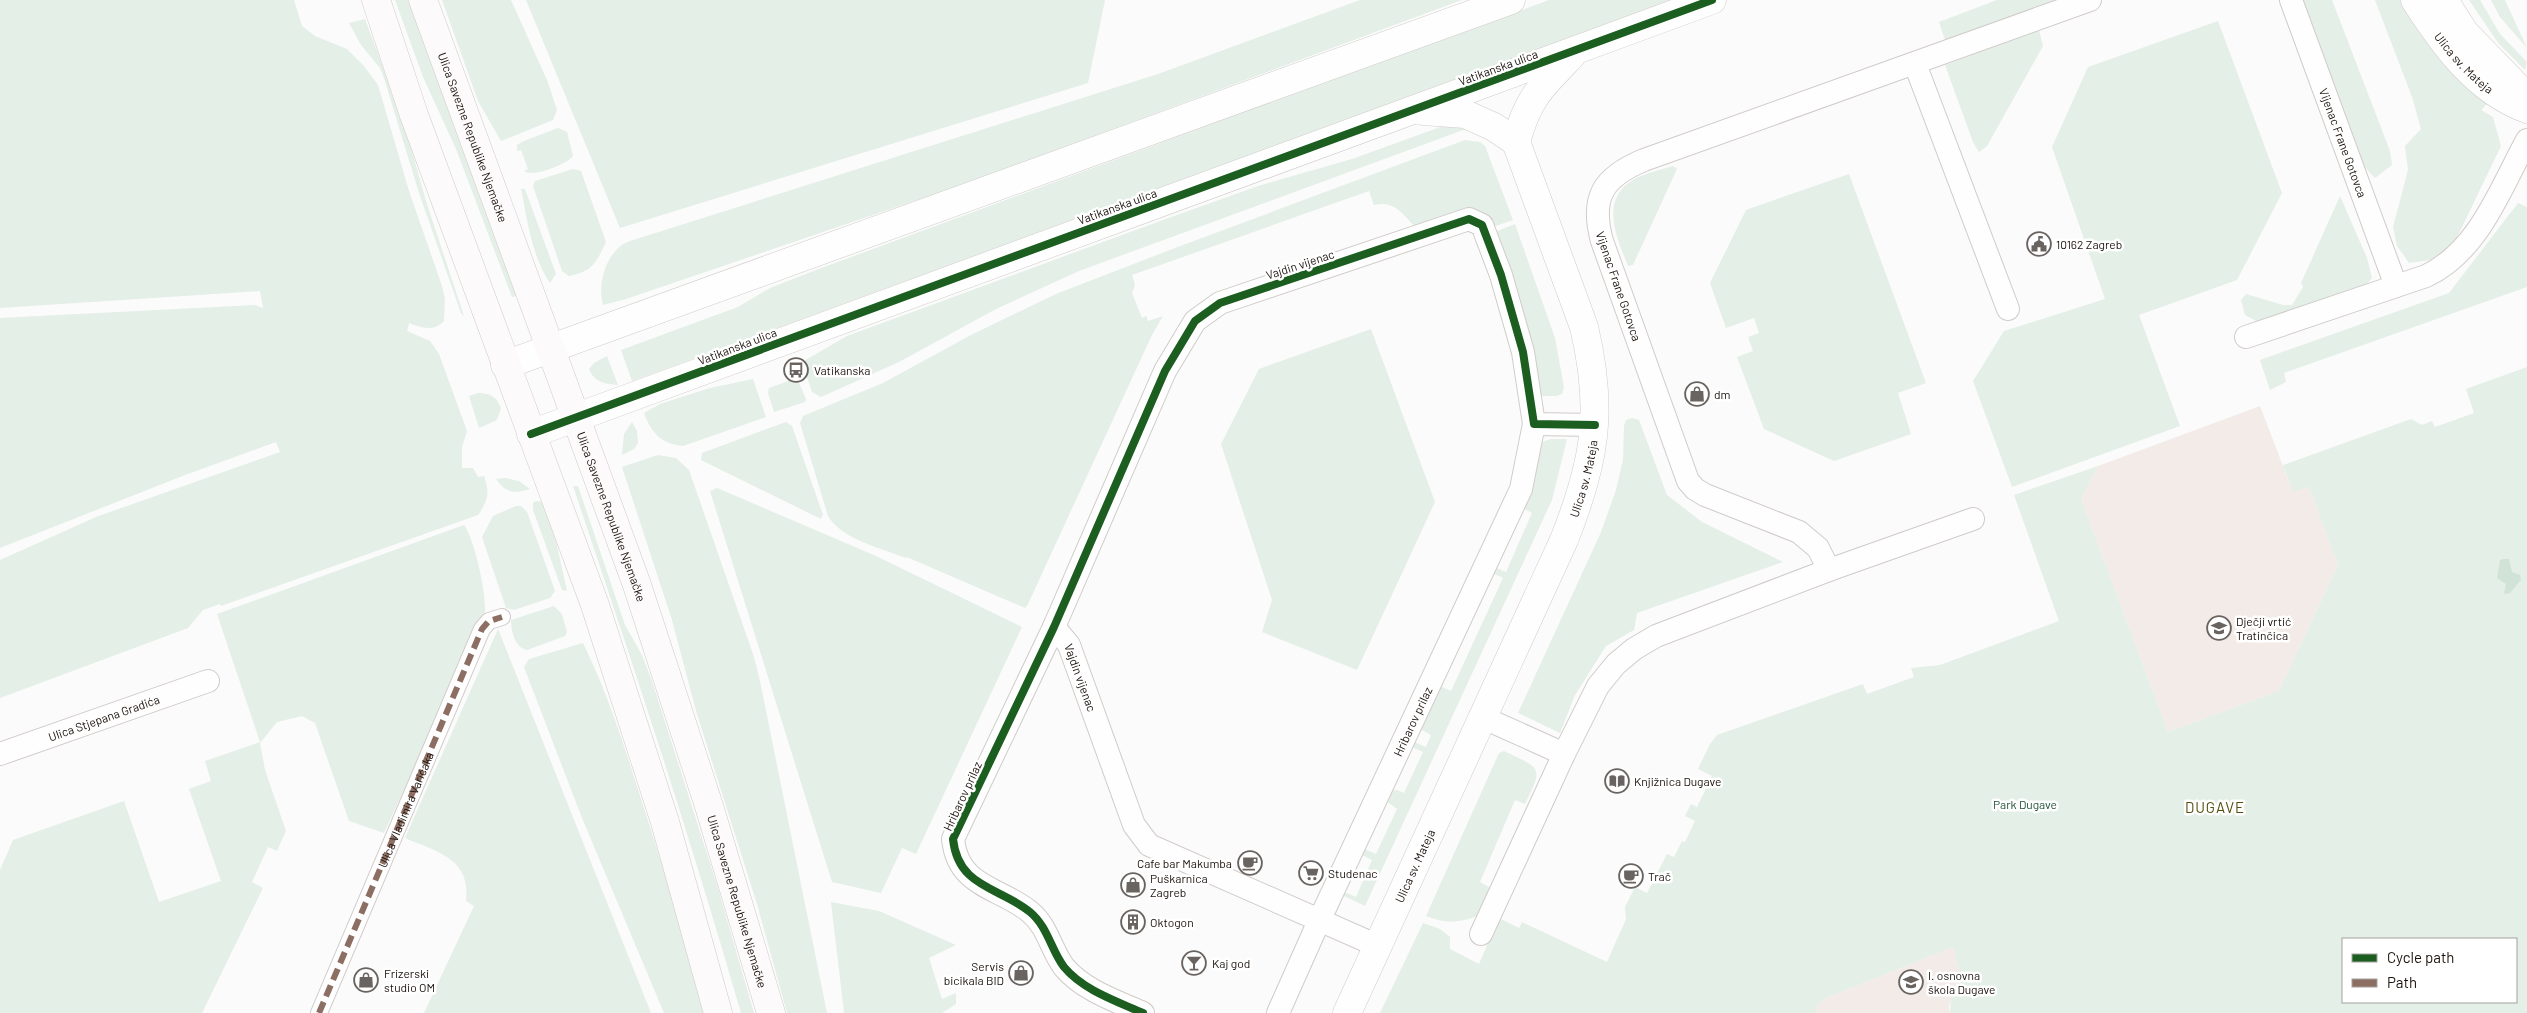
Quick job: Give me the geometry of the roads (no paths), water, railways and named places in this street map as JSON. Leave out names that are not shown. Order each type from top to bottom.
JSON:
[{"type":"main road","points":[[376,0],[414,115],[595,605],[665,822],[718,1013]]},
{"type":"main road","name":"Ulica Savezne Republike Njemačke","points":[[423,0],[577,418],[664,668],[709,806],[771,1013]]},
{"type":"street","points":[[505,365],[1511,0]]},
{"type":"street","name":"Vatikanska ulica","points":[[531,434],[1712,0]]},
{"type":"street","name":"Vijenac Frane Gotovca","points":[[1829,570],[1818,548],[1799,532],[1705,495],[1695,489],[1688,481],[1602,241],[1597,213],[1600,198],[1606,185],[1615,174],[1628,167],[2090,0]]},
{"type":"street","name":"Vijenac Frane Gotovca","points":[[2291,0],[2396,286]]},
{"type":"street","name":"Ulica sv. Mateja","points":[[2416,0],[2429,22],[2458,58],[2494,92],[2508,102],[2527,109]]},
{"type":"street","name":"Ulica sv. Mateja","points":[[2444,0],[2464,32],[2527,97]]},
{"type":"street","points":[[1414,110],[1465,114],[1494,127],[1516,142],[1524,112],[1538,90],[1578,49]]},
{"type":"street","points":[[1915,64],[2008,309]]},
{"type":"street","points":[[2246,337],[2444,268],[2460,254],[2489,212],[2527,140]]},
{"type":"street","name":"Ulica sv. Mateja","points":[[1348,1013],[1484,718],[1581,496],[1591,458],[1596,404],[1591,358],[1584,327],[1516,142]]},
{"type":"street","name":"Vajdin vijenac","points":[[1378,946],[1149,845],[1134,825],[1069,645],[1054,627],[1165,371],[1195,321],[1220,303],[1469,219],[1482,225],[1500,275],[1523,352],[1534,424]]},
{"type":"street","points":[[1534,424],[1595,425]]},
{"type":"street","name":"Hribarov prilaz","points":[[1278,1013],[1319,921],[1521,490],[1534,424]]},
{"type":"street","points":[[1481,934],[1564,754],[1598,686],[1616,664],[1634,649],[1656,636],[1829,570],[1973,519]]},
{"type":"street","name":"Ulica Vladimira Varićaka","points":[[319,1013],[482,629],[489,621],[502,617]]},
{"type":"street","name":"Hribarov prilaz","points":[[1054,627],[963,814],[953,839],[954,849],[964,870],[984,887],[1013,900],[1031,912],[1052,941],[1063,966],[1079,982],[1143,1013]]},
{"type":"street","name":"Ulica Stjepana Gradića","points":[[0,754],[208,681]]},
{"type":"street","points":[[1484,718],[1564,754]]},
{"type":"place","name":"10162 Zagreb","points":[[2039,244]]},
{"type":"place","name":"Vatikanska","points":[[796,370]]},
{"type":"place","name":"dm","points":[[1697,394]]},
{"type":"place","name":"Dječji vrtić Tratinčica","points":[[2219,628]]},
{"type":"place","name":"Knjižnica Dugave","points":[[1617,781]]},
{"type":"place","name":"Cafe bar Makumba","points":[[1250,863]]},
{"type":"place","name":"Studenac","points":[[1311,873]]},
{"type":"place","name":"Trač","points":[[1631,876]]},
{"type":"place","name":"Puškarnica Zagreb","points":[[1133,885]]},
{"type":"place","name":"Oktogon","points":[[1133,922]]},
{"type":"place","name":"Kaj god","points":[[1194,963]]},
{"type":"place","name":"Servis bicikala BID","points":[[1021,973]]},
{"type":"place","name":"Frizerski studio OM","points":[[366,980]]},
{"type":"place","name":"I. osnovna škola Dugave","points":[[1911,982]]},
{"type":"district","name":"DUGAVE","points":[[2215,807]]},
{"type":"park label","name":"Park Dugave","points":[[2025,804]]}]
